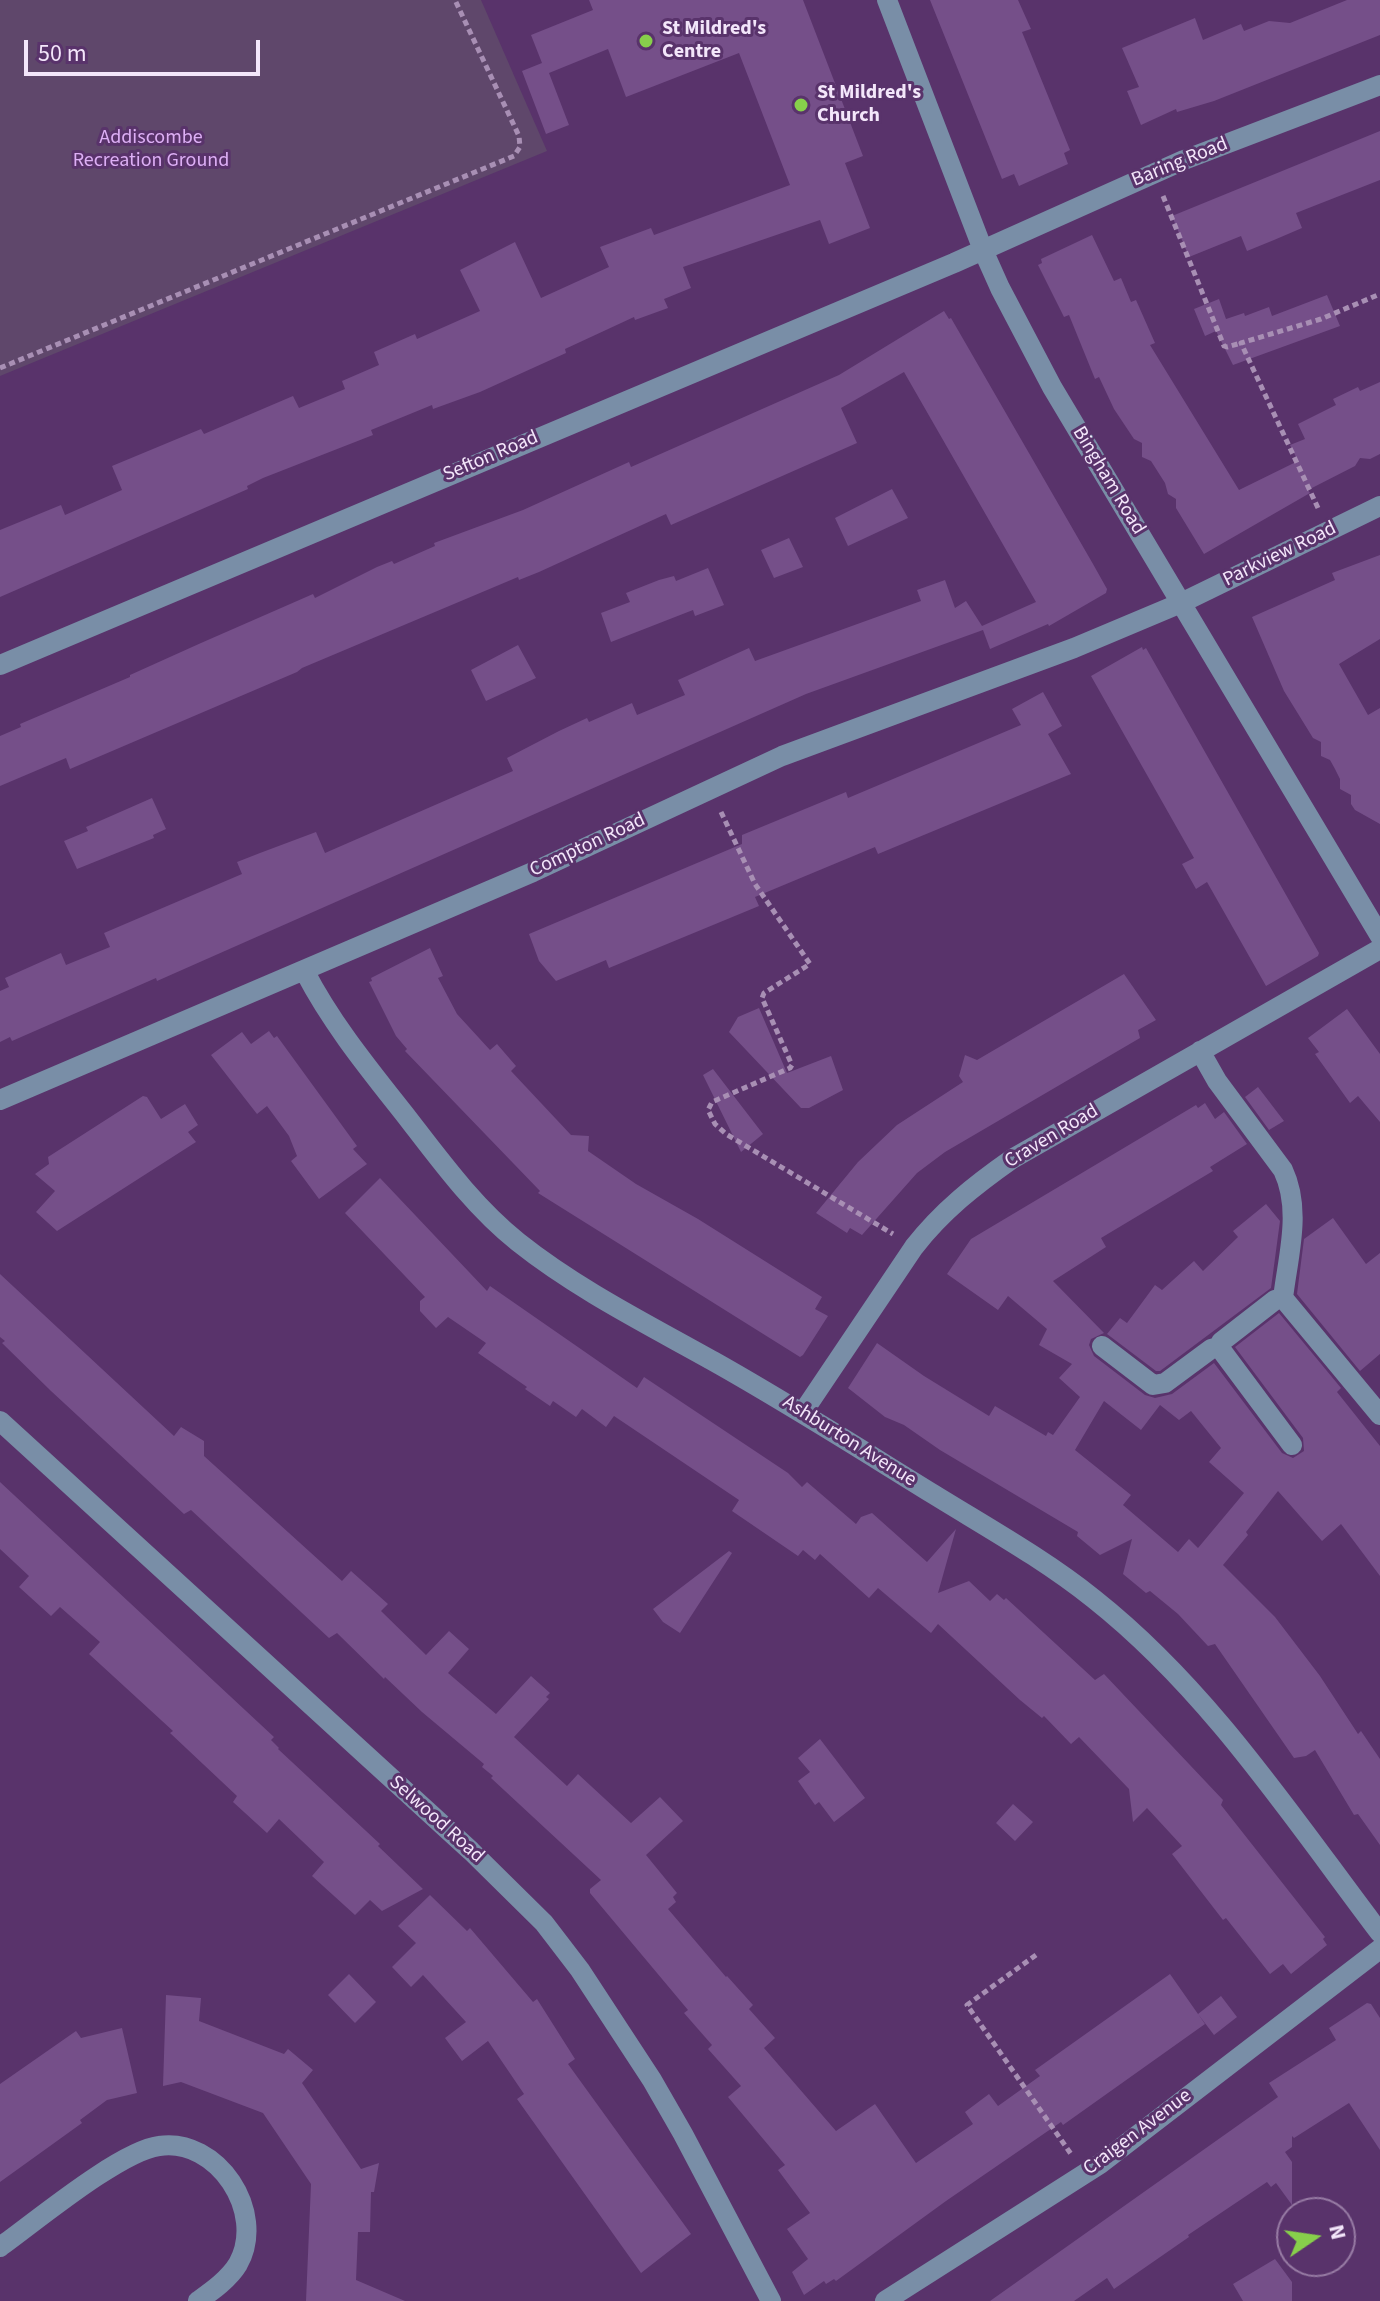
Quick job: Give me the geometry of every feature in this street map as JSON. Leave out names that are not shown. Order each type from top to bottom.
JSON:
[{"type":"street","name":"Bingham Road","points":[[887,0],[983,250],[1052,387],[1380,936]]},
{"type":"street","name":"Baring Road","points":[[983,250],[1184,160],[1380,85]]},
{"type":"street","name":"Sefton Road","points":[[0,665],[983,250]]},
{"type":"street","name":"Parkview Road","points":[[1181,603],[1380,506]]},
{"type":"street","name":"Compton Road","points":[[0,1100],[305,972],[803,748],[1074,648],[1181,603]]},
{"type":"street","name":"Craven Road","points":[[803,1412],[914,1247],[956,1202],[1012,1159],[1380,949]]},
{"type":"street","name":"Ashburton Avenue","points":[[305,972],[331,1019],[434,1153],[470,1196],[515,1240],[577,1283],[803,1412],[1042,1562],[1140,1636],[1220,1724],[1380,1933]]},
{"type":"street","points":[[1200,1051],[1217,1081],[1289,1182],[1294,1207],[1283,1298],[1380,1415]]},
{"type":"street","points":[[1219,1347],[1221,1342],[1267,1305],[1283,1298]]},
{"type":"street","points":[[1102,1346],[1153,1385],[1165,1383],[1211,1349],[1219,1347]]},
{"type":"street","points":[[1219,1347],[1292,1445]]},
{"type":"street","name":"Selwood Road","points":[[0,1421],[460,1841],[544,1923],[580,1970],[652,2080],[771,2301]]},
{"type":"street","name":"Craigen Avenue","points":[[885,2301],[1100,2164],[1380,1949]]},
{"type":"street","points":[[0,2247],[131,2155],[161,2145],[177,2146],[210,2159],[230,2178],[244,2214],[243,2249],[239,2263],[228,2277],[198,2301]]},
{"type":"path","points":[[0,368],[514,156],[520,147],[519,136],[455,0]]},
{"type":"path","points":[[1162,195],[1224,346],[1321,319],[1380,294]]},
{"type":"path","points":[[1241,343],[1319,509]]},
{"type":"path","points":[[710,789],[755,884],[810,964],[764,993],[762,998],[792,1065],[790,1068],[712,1102],[709,1115],[726,1134],[914,1247]]},
{"type":"path","points":[[1036,1955],[967,2005],[1072,2155]]},
{"type":"green space","name":"Addiscombe Recreation Ground","points":[[0,0],[481,0],[547,151],[0,376]]},
{"type":"building","points":[[589,0],[803,0],[863,156],[845,163],[870,228],[829,244],[820,220],[683,267],[691,288],[664,299],[668,308],[635,320],[634,317],[565,349],[566,353],[480,392],[433,409],[432,405],[371,430],[373,435],[263,478],[247,486],[248,489],[0,597],[0,530],[61,505],[65,515],[122,490],[112,466],[201,429],[204,434],[293,396],[299,408],[345,389],[342,381],[379,365],[374,352],[415,334],[417,339],[480,311],[460,270],[515,242],[541,298],[609,267],[600,247],[651,228],[654,235],[790,185],[739,53],[626,97],[608,49],[549,73],[569,125],[546,134],[522,71],[542,63],[531,35],[593,10]]},
{"type":"building","points":[[930,0],[1018,0],[1031,29],[1022,32],[1070,150],[1064,153],[1068,164],[1019,186],[1014,174],[1002,179]]},
{"type":"building","points":[[1347,0],[1380,0],[1380,35],[1214,101],[1177,112],[1176,109],[1141,125],[1127,91],[1139,87],[1122,48],[1195,18],[1203,40],[1241,24],[1244,31],[1269,21],[1290,23]]},
{"type":"building","points":[[1380,131],[1380,180],[1296,213],[1302,228],[1247,251],[1241,236],[1189,257],[1172,216]]},
{"type":"building","points":[[1092,235],[1114,281],[1121,278],[1131,302],[1136,300],[1155,343],[1150,345],[1239,490],[1298,461],[1290,445],[1305,439],[1298,424],[1336,405],[1333,399],[1358,387],[1360,391],[1380,382],[1380,454],[1370,459],[1360,458],[1355,466],[1308,490],[1310,493],[1204,554],[1176,508],[1176,499],[1168,494],[1151,461],[1142,457],[1142,443],[1134,439],[1114,409],[1099,377],[1095,379],[1069,315],[1064,317],[1038,265],[1042,263],[1041,259]]},
{"type":"building","points":[[1327,295],[1340,326],[1233,365],[1216,331],[1205,336],[1194,309],[1219,299],[1226,319],[1269,307],[1272,316]]},
{"type":"building","points":[[944,311],[951,318],[1093,564],[1107,589],[1106,593],[1049,626],[990,649],[983,630],[806,694],[157,981],[156,978],[12,1041],[10,1037],[0,1042],[0,991],[9,987],[5,978],[61,953],[66,965],[110,947],[104,933],[242,874],[237,862],[316,832],[325,853],[513,771],[507,758],[587,718],[589,722],[632,703],[637,715],[685,695],[678,680],[749,648],[755,661],[921,601],[917,590],[945,580],[955,608],[966,601],[982,626],[1036,602],[904,372],[841,408],[857,443],[671,525],[666,514],[539,572],[519,580],[518,577],[70,769],[66,758],[0,786],[0,736],[21,727],[20,724],[313,594],[315,598],[377,567],[392,561],[394,564],[435,546],[434,543],[523,510],[629,462],[631,467],[839,375]]},
{"type":"building","points":[[892,489],[908,518],[848,546],[835,518]]},
{"type":"building","points":[[789,538],[803,567],[774,578],[761,550]]},
{"type":"building","points":[[1380,555],[1380,639],[1339,664],[1368,715],[1380,708],[1380,824],[1355,810],[1351,795],[1340,789],[1340,779],[1330,760],[1321,756],[1321,742],[1313,738],[1284,691],[1252,617],[1335,580],[1332,573]]},
{"type":"building","points":[[708,568],[724,605],[695,616],[693,610],[611,642],[601,613],[630,602],[626,593],[674,576],[676,581]]},
{"type":"building","points":[[518,645],[536,678],[486,701],[471,670]]},
{"type":"building","points":[[1142,647],[1143,650],[1146,648],[1319,953],[1266,986],[1207,882],[1196,889],[1182,864],[1194,858],[1091,676]]},
{"type":"building","points":[[1043,692],[1062,726],[1048,734],[1071,774],[878,854],[875,847],[755,897],[759,906],[609,968],[606,960],[556,981],[539,961],[529,934],[742,844],[742,835],[846,792],[848,798],[1021,725],[1012,709]]},
{"type":"building","points":[[152,798],[166,829],[153,835],[154,838],[77,869],[64,841],[88,831],[86,827]]},
{"type":"building","points":[[430,948],[443,976],[438,978],[457,1014],[490,1050],[497,1044],[516,1066],[511,1071],[571,1135],[589,1136],[588,1151],[636,1184],[822,1297],[815,1309],[828,1316],[803,1355],[800,1357],[538,1193],[540,1191],[405,1051],[407,1049],[396,1036],[369,982],[371,978]]},
{"type":"building","points":[[1124,974],[1156,1020],[1138,1030],[1140,1038],[945,1152],[917,1173],[862,1235],[850,1228],[847,1233],[816,1213],[858,1162],[897,1125],[963,1082],[959,1076],[965,1055],[977,1060]]},
{"type":"building","points":[[759,1008],[787,1073],[831,1056],[843,1090],[809,1108],[801,1108],[729,1032],[738,1017]]},
{"type":"building","points":[[1347,1009],[1380,1054],[1380,1122],[1358,1096],[1350,1103],[1315,1054],[1319,1052],[1308,1038]]},
{"type":"building","points":[[269,1031],[274,1038],[277,1036],[357,1146],[353,1149],[367,1164],[319,1199],[291,1161],[297,1156],[289,1136],[267,1106],[257,1114],[211,1055],[242,1032],[251,1044]]},
{"type":"building","points":[[713,1069],[763,1134],[741,1152],[703,1075]]},
{"type":"building","points":[[1258,1087],[1284,1121],[1269,1130],[1245,1097]]},
{"type":"building","points":[[143,1096],[147,1097],[161,1119],[185,1104],[198,1125],[188,1132],[196,1142],[57,1231],[36,1212],[55,1191],[35,1174],[49,1164],[48,1157]]},
{"type":"building","points":[[1205,1103],[1215,1119],[1224,1112],[1247,1144],[1210,1167],[1213,1171],[1101,1238],[1106,1247],[1053,1281],[1104,1333],[1091,1339],[1089,1345],[1094,1356],[1145,1395],[1155,1398],[1172,1394],[1214,1363],[1282,1453],[1293,1458],[1304,1451],[1303,1438],[1235,1347],[1279,1313],[1341,1388],[1337,1392],[1380,1446],[1380,1576],[1341,1524],[1322,1541],[1278,1491],[1223,1565],[1275,1617],[1320,1676],[1358,1734],[1361,1731],[1380,1759],[1380,1845],[1358,1814],[1354,1815],[1315,1750],[1306,1756],[1294,1758],[1215,1644],[1208,1646],[1178,1614],[1123,1574],[1132,1539],[1100,1555],[1077,1536],[1078,1532],[940,1450],[904,1425],[885,1417],[848,1388],[877,1343],[989,1416],[995,1406],[1046,1436],[1048,1432],[1053,1435],[1080,1397],[1059,1378],[1072,1364],[1039,1345],[1047,1329],[1008,1296],[998,1310],[947,1274],[971,1239],[1196,1105],[1198,1108]],"holes":[[[1104,1401],[1141,1430],[1160,1405],[1179,1420],[1191,1411],[1221,1448],[1209,1462],[1244,1493],[1198,1548],[1189,1539],[1178,1552],[1123,1505],[1131,1495],[1075,1450]]]},
{"type":"building","points":[[380,1178],[487,1291],[490,1286],[637,1388],[644,1377],[788,1473],[802,1487],[807,1482],[856,1524],[861,1517],[872,1513],[927,1562],[956,1529],[938,1593],[969,1581],[990,1601],[997,1594],[1004,1600],[1006,1598],[1095,1680],[1104,1674],[1223,1800],[1221,1805],[1325,1937],[1323,1939],[1327,1945],[1291,1974],[1283,1964],[1270,1974],[1172,1854],[1182,1846],[1147,1808],[1133,1822],[1129,1789],[1079,1737],[1071,1744],[1044,1716],[1042,1718],[1020,1700],[938,1624],[931,1633],[878,1588],[869,1598],[820,1554],[815,1560],[803,1550],[798,1556],[732,1511],[739,1500],[614,1416],[606,1427],[582,1409],[576,1417],[553,1401],[550,1406],[478,1353],[486,1343],[448,1317],[436,1328],[420,1311],[420,1301],[425,1297],[345,1213]]},
{"type":"building","points":[[1266,1204],[1280,1221],[1271,1288],[1160,1371],[1107,1334],[1120,1318],[1127,1323],[1155,1285],[1162,1290],[1194,1261],[1203,1271],[1238,1237],[1233,1231]]},
{"type":"building","points":[[1333,1218],[1366,1264],[1380,1253],[1380,1354],[1360,1371],[1297,1294],[1304,1239]]},
{"type":"building","points":[[0,1274],[174,1436],[181,1427],[204,1441],[204,1456],[342,1581],[351,1571],[388,1604],[381,1611],[426,1655],[449,1631],[469,1649],[448,1673],[496,1714],[531,1676],[550,1693],[546,1697],[549,1699],[514,1737],[567,1786],[578,1774],[631,1823],[660,1797],[683,1821],[646,1855],[677,1893],[673,1897],[676,1902],[668,1909],[753,2005],[749,2009],[775,2038],[764,2048],[836,2131],[875,2104],[916,2163],[973,2124],[965,2112],[989,2094],[998,2106],[1040,2076],[1035,2070],[1170,1974],[1205,2024],[1063,2125],[1061,2122],[946,2201],[836,2281],[834,2279],[826,2284],[824,2281],[804,2295],[792,2272],[808,2259],[787,2229],[810,2213],[778,2170],[785,2165],[728,2097],[741,2086],[708,2049],[712,2045],[684,2013],[688,2010],[590,1893],[590,1889],[601,1880],[491,1778],[493,1776],[482,1767],[484,1764],[384,1679],[337,1633],[329,1638],[191,1510],[184,1514],[2,1343],[5,1341],[0,1337]]},
{"type":"building","points":[[0,1482],[274,1737],[271,1740],[278,1749],[380,1844],[378,1846],[423,1889],[382,1911],[370,1900],[355,1915],[312,1876],[324,1862],[279,1819],[267,1833],[233,1802],[237,1796],[170,1733],[173,1731],[89,1654],[100,1642],[60,1607],[51,1616],[19,1587],[29,1576],[0,1549]]},
{"type":"building","points":[[729,1551],[732,1553],[680,1633],[663,1622],[653,1609]]},
{"type":"building","points":[[820,1739],[865,1798],[834,1822],[819,1802],[815,1805],[798,1781],[810,1772],[798,1758]]},
{"type":"building","points":[[1013,1804],[1033,1822],[1015,1841],[996,1823]]},
{"type":"building","points":[[430,1895],[467,1931],[470,1928],[533,2002],[537,1999],[575,2059],[568,2064],[691,2234],[641,2273],[517,2099],[524,2094],[488,2041],[462,2061],[445,2038],[466,2022],[423,1975],[411,1987],[392,1967],[416,1943],[398,1926]]},
{"type":"building","points":[[349,1974],[376,2002],[355,2023],[328,1995]]},
{"type":"building","points":[[166,1995],[201,1998],[199,2021],[284,2054],[288,2049],[313,2070],[302,2083],[361,2169],[379,2163],[374,2192],[371,2192],[370,2232],[358,2232],[356,2280],[405,2301],[306,2301],[311,2184],[263,2113],[181,2082],[163,2086]]},
{"type":"building","points":[[1221,1996],[1237,2017],[1214,2035],[1198,2014]]},
{"type":"building","points":[[1367,2003],[1380,2018],[1380,2150],[1349,2103],[1294,2138],[1292,2136],[1292,2147],[1285,2152],[1292,2162],[1292,2197],[1286,2197],[1276,2183],[1271,2187],[1267,2182],[1114,2289],[1107,2278],[1074,2301],[990,2301],[1278,2097],[1269,2083],[1336,2040],[1329,2028]]},
{"type":"building","points":[[122,2028],[137,2093],[107,2100],[80,2120],[82,2123],[0,2182],[0,2084],[76,2031],[81,2038]]},
{"type":"building","points":[[1275,2259],[1276,2277],[1288,2277],[1292,2282],[1292,2301],[1243,2301],[1233,2284]]},
{"type":"place","name":"St Mildred's Centre","points":[[646,41]]},
{"type":"place","name":"St Mildred's Church","points":[[801,105]]}]
